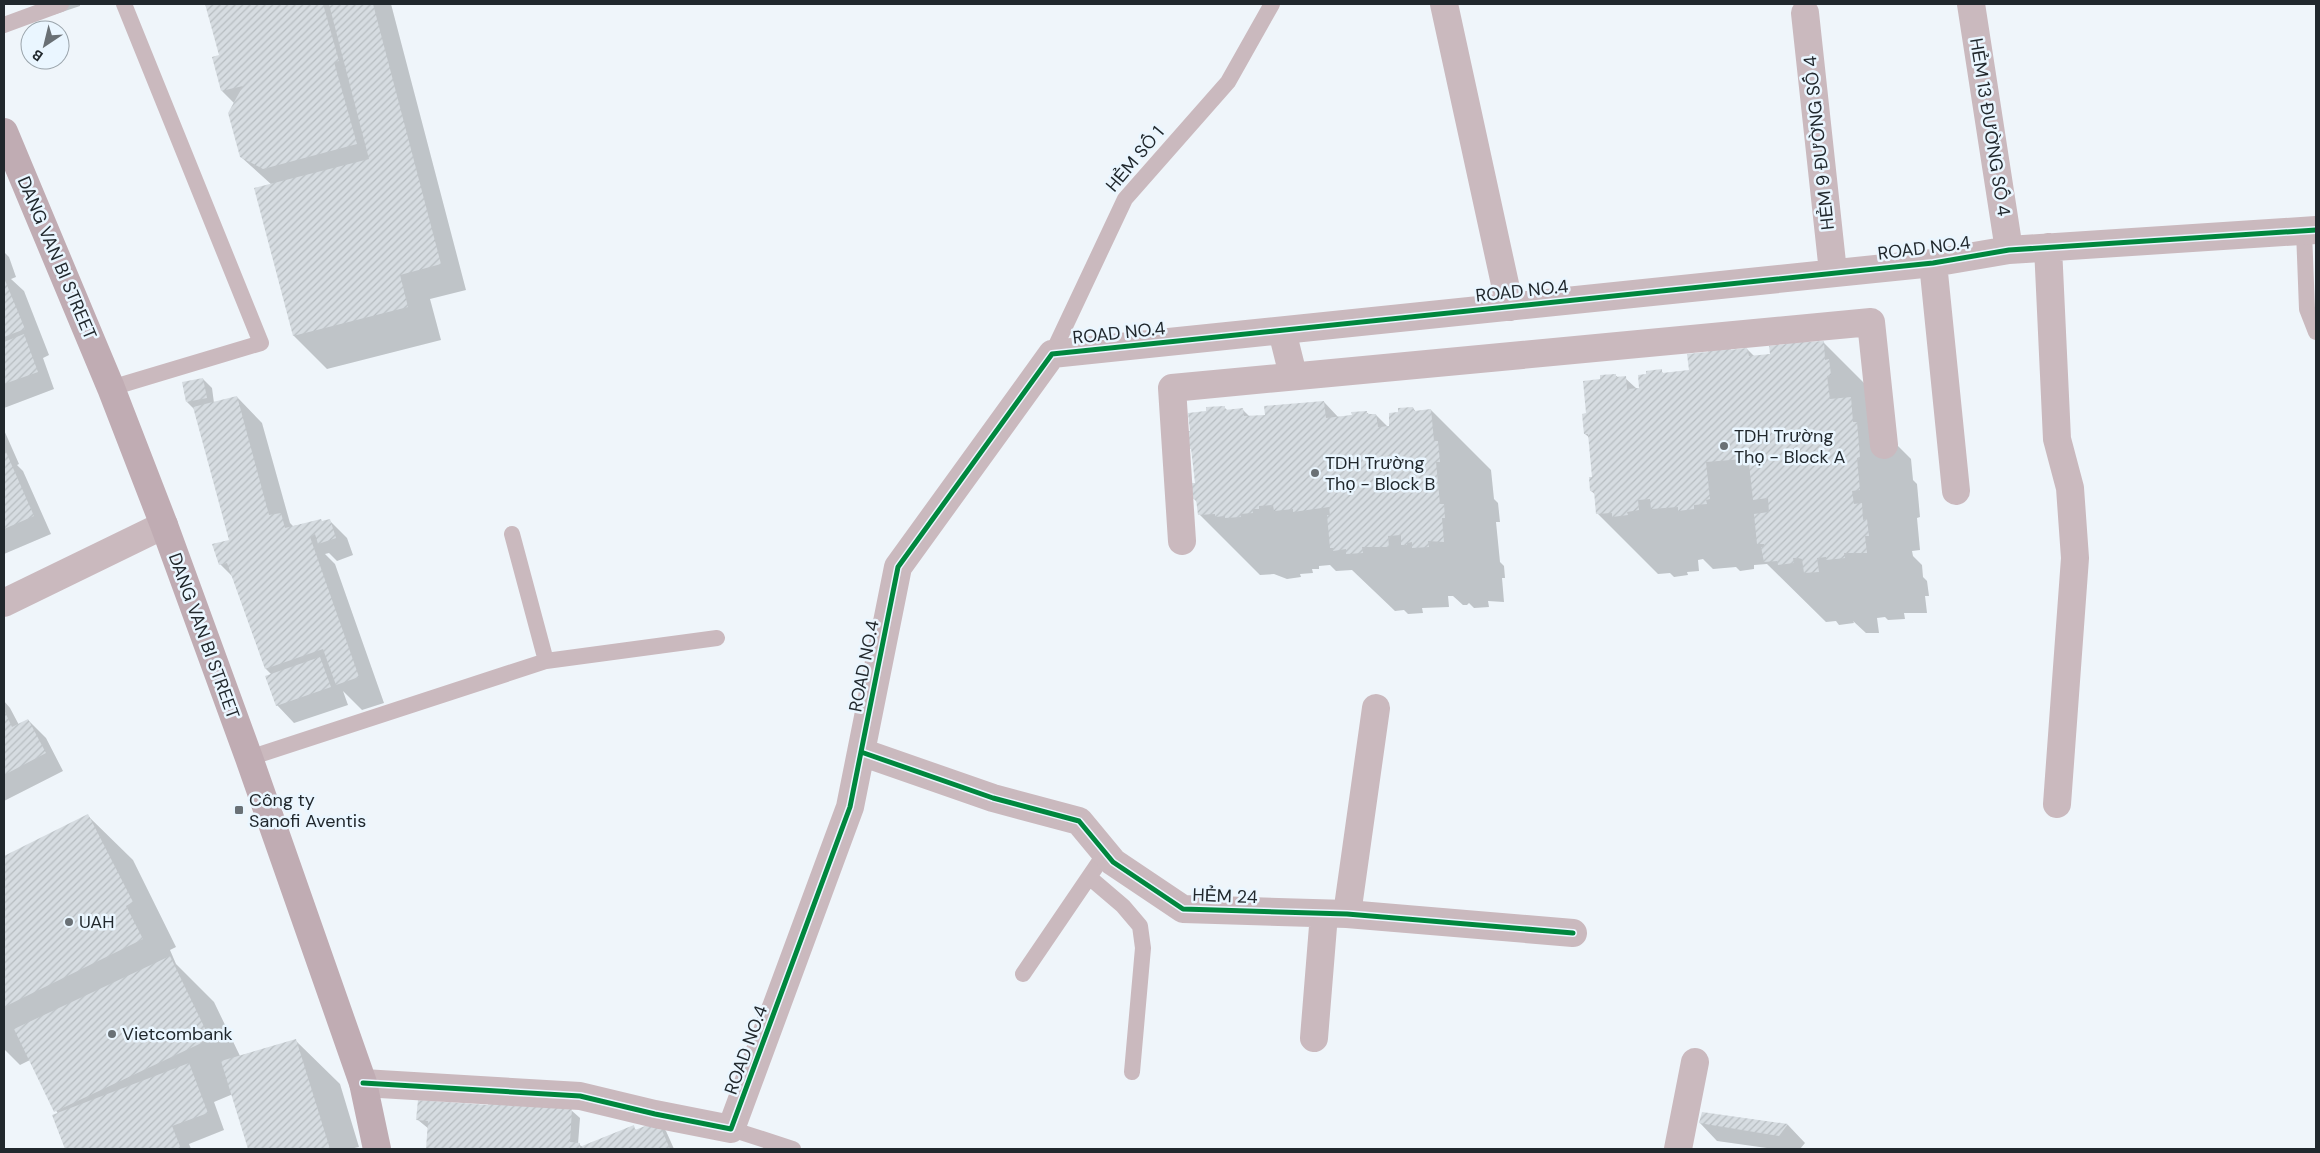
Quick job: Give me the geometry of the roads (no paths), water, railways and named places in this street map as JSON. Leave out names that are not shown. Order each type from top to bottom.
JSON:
[{"type":"main road","name":"DANG VAN BI STREET","points":[[4,132],[111,388],[164,525],[249,758],[363,1083],[377,1149]]},
{"type":"street","points":[[1444,4],[1510,306]]},
{"type":"street","name":"HẺM 13 ĐƯỜNG SỐ 4","points":[[1970,4],[2009,250]]},
{"type":"street","name":"HẺM 9 ĐƯỜNG SỐ 4","points":[[1805,13],[1833,272]]},
{"type":"street","name":"ROAD NO.4","points":[[731,1129],[850,807],[898,567],[1052,354],[1934,263],[2009,250],[2310,230]]},
{"type":"street","points":[[2048,247],[2057,439],[2070,488],[2075,558],[2057,804]]},
{"type":"street","points":[[1934,263],[1956,491]]},
{"type":"street","points":[[1182,540],[1172,388],[1293,375],[1872,322],[1884,445]]},
{"type":"street","points":[[1282,331],[1293,375]]},
{"type":"street","points":[[4,603],[164,525]]},
{"type":"street","points":[[1314,1038],[1335,914],[1376,708]]},
{"type":"street","name":"HẺM 24","points":[[861,752],[993,798],[1079,821],[1113,862],[1183,909],[1335,914],[1573,933]]},
{"type":"street","points":[[1678,1149],[1695,1062]]},
{"type":"street","points":[[363,1083],[580,1096],[655,1114],[731,1129]]},
{"type":"lane","points":[[4,25],[61,4]]},
{"type":"lane","points":[[111,388],[261,343],[124,4]]},
{"type":"lane","name":"HẺM SỐ 1","points":[[1052,354],[1125,199],[1228,82],[1272,4]]},
{"type":"lane","points":[[2310,230],[2307,309],[2316,332]]},
{"type":"lane","points":[[512,534],[546,661]]},
{"type":"lane","points":[[249,758],[546,661],[717,638]]},
{"type":"lane","points":[[1023,974],[1106,852]]},
{"type":"lane","points":[[1089,877],[1123,906],[1140,926],[1144,948],[1132,1072]]},
{"type":"lane","points":[[731,1129],[793,1149]]},
{"type":"place","name":"TDH Trường Thọ - Block A","points":[[1724,446]]},
{"type":"place","name":"TDH Trường Thọ - Block B","points":[[1315,473]]},
{"type":"place","name":"Công ty Sanofi Aventis","points":[[239,810]]},
{"type":"place","name":"UAH","points":[[69,922]]},
{"type":"place","name":"Vietcombank","points":[[112,1034]]}]
